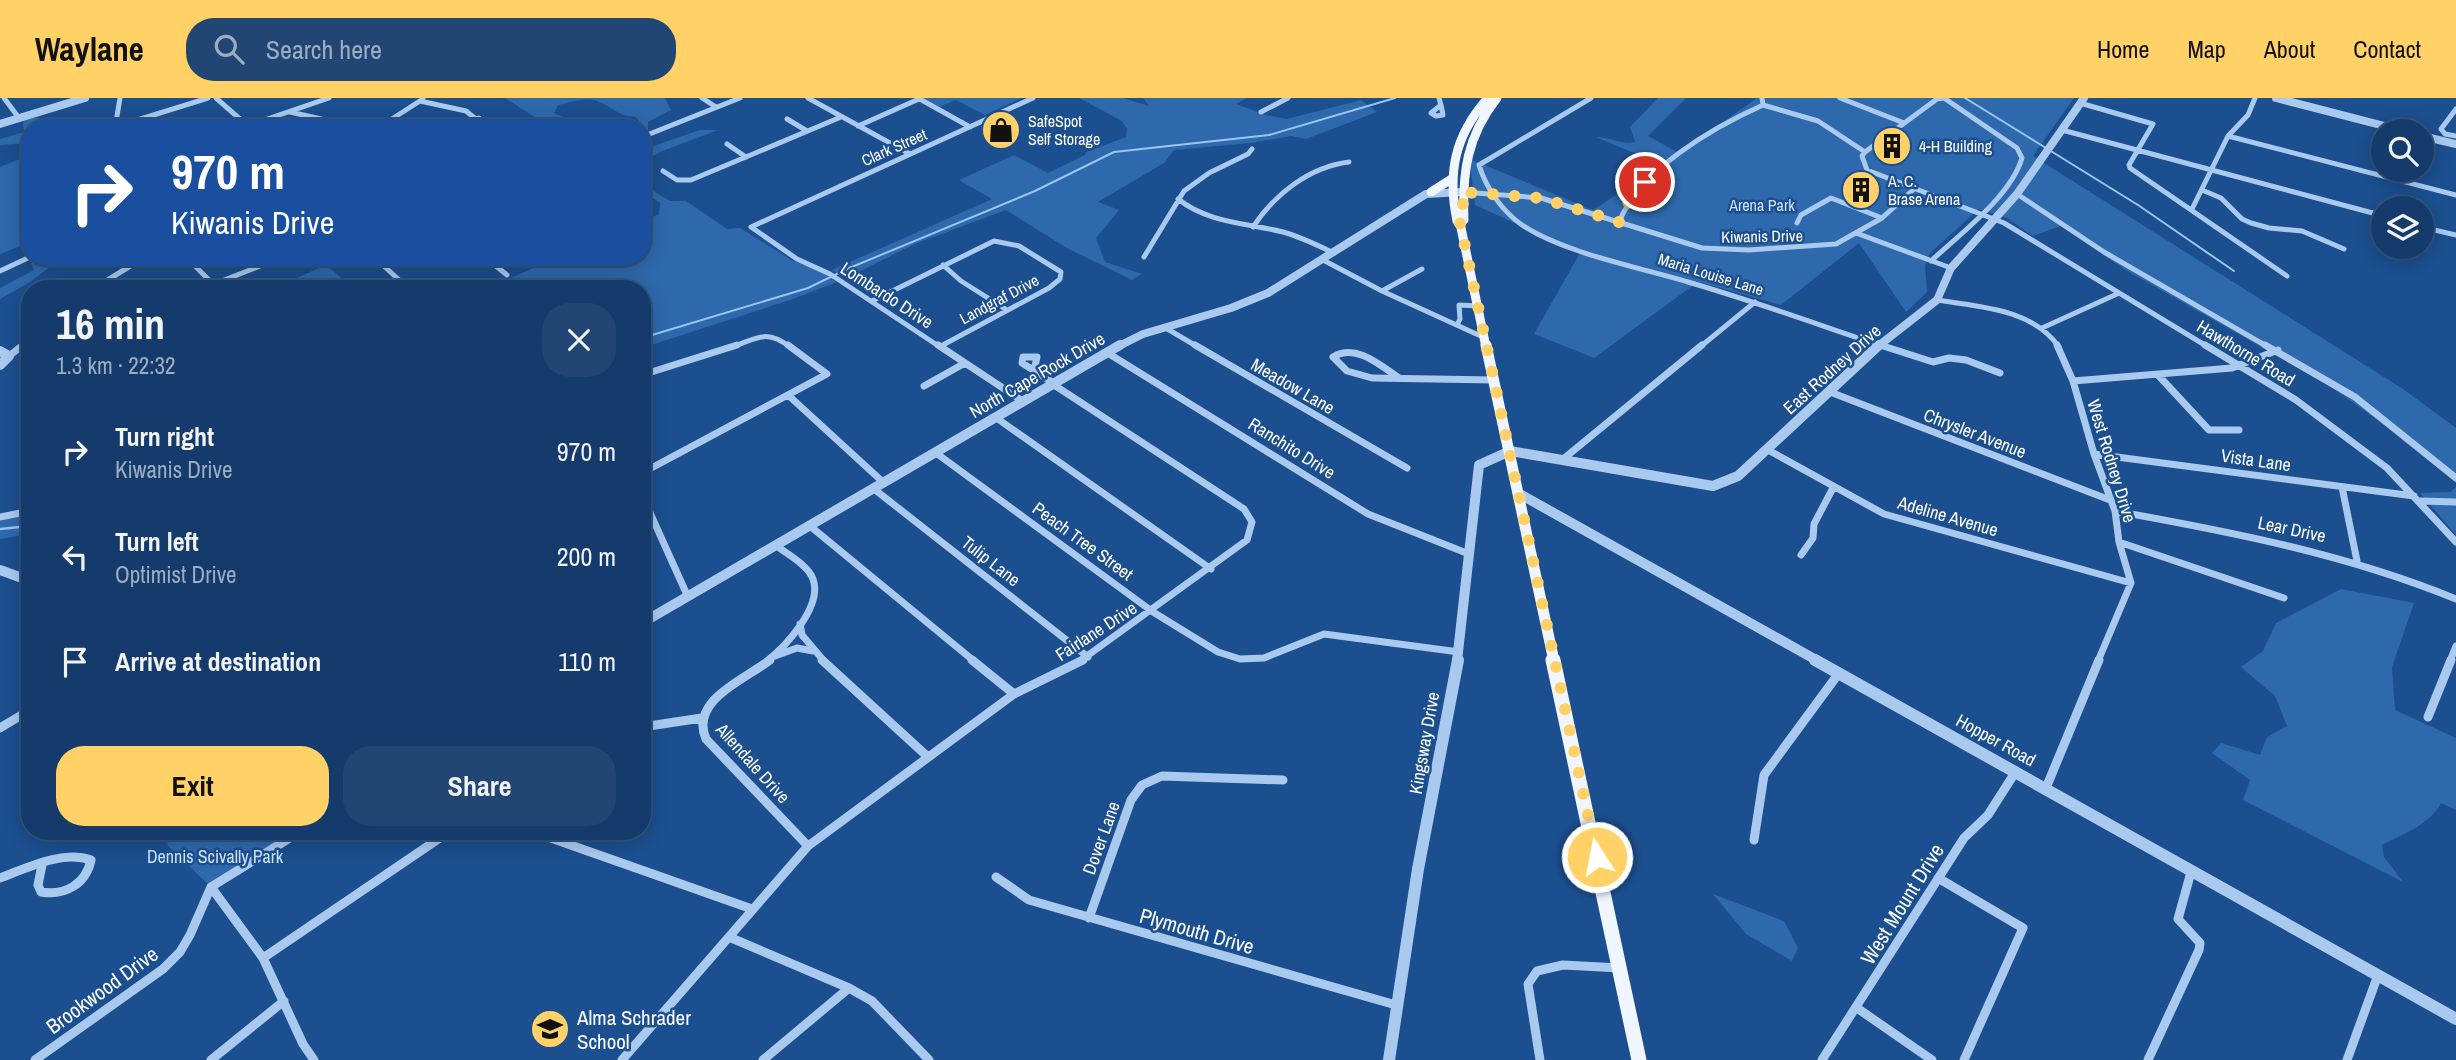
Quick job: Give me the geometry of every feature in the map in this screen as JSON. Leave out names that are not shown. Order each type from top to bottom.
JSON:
[{"type":"main road","points":[[1457,191],[1453,178],[1460,142],[1467,124],[1488,98]]},
{"type":"main road","points":[[1497,98],[1476,126],[1457,191],[1457,221],[1460,223],[1510,451],[1639,1060]]},
{"type":"main road","points":[[1431,192],[1453,178]]},
{"type":"street","points":[[4,98],[19,118]]},
{"type":"street","points":[[0,124],[85,98]]},
{"type":"street","points":[[116,119],[120,98]]},
{"type":"street","points":[[141,119],[208,98]]},
{"type":"street","points":[[216,98],[236,119]]},
{"type":"street","points":[[268,119],[329,98]]},
{"type":"street","points":[[702,98],[716,107]]},
{"type":"street","points":[[651,133],[740,98]]},
{"type":"street","points":[[807,98],[910,154]]},
{"type":"street","name":"Clark Street","points":[[765,219],[1033,98]]},
{"type":"street","points":[[1261,112],[1289,98]]},
{"type":"street","name":"Maria Louise Lane","points":[[1591,98],[1479,165],[1494,193],[1519,223],[1552,239],[1755,302],[1933,362],[1942,356],[2000,373]]},
{"type":"street","points":[[1762,98],[1763,105]]},
{"type":"street","points":[[1840,98],[1904,123]]},
{"type":"street","points":[[1619,222],[1626,206],[1645,182],[1742,113],[1763,105],[1816,119],[1840,130],[1865,152],[1937,99],[1944,98],[2022,154],[2023,160],[2016,173],[1982,214],[1931,261]]},
{"type":"street","points":[[2192,209],[2228,136],[2248,115],[2255,98]]},
{"type":"street","points":[[2276,98],[2371,122]]},
{"type":"street","points":[[858,126],[918,99],[970,127]]},
{"type":"street","points":[[392,119],[422,100],[455,107],[479,118]]},
{"type":"street","points":[[2082,101],[2153,124],[2129,165],[2130,168],[2287,276]]},
{"type":"street","name":"East Rodney Drive","points":[[1510,451],[1657,479],[1713,486],[1738,476],[1879,345],[1937,300],[1951,268],[2017,194],[2082,101]]},
{"type":"street","points":[[2456,109],[2441,132],[2456,133]]},
{"type":"street","points":[[289,112],[320,119]]},
{"type":"street","points":[[663,172],[677,180],[686,181],[841,117]]},
{"type":"street","points":[[787,119],[807,131]]},
{"type":"street","points":[[2062,130],[2371,213]]},
{"type":"street","points":[[2228,136],[2456,195]]},
{"type":"street","points":[[2434,139],[2456,144]]},
{"type":"street","points":[[727,144],[746,157]]},
{"type":"street","points":[[1144,257],[1178,199],[1209,173],[1248,155],[1252,149]]},
{"type":"street","name":"Hawthorne Road","points":[[1865,152],[1862,156],[1867,170],[1996,219],[2241,364],[2341,431],[2387,468],[2418,498],[2456,542]]},
{"type":"street","points":[[1253,227],[1262,210],[1275,198],[1334,162],[1349,162]]},
{"type":"street","name":"Kiwanis Drive","points":[[1457,191],[1541,198],[1677,241],[1724,250],[1822,247],[1836,244],[1882,218],[1914,189]]},
{"type":"street","points":[[2202,190],[2221,198],[2242,219],[2251,223],[2302,231],[2344,249]]},
{"type":"street","name":"North Cape Rock Drive","points":[[651,618],[1106,352],[1143,334],[1251,300],[1323,260],[1431,192],[1457,191]]},
{"type":"street","points":[[2017,194],[2104,252],[2278,350],[2355,397],[2456,478]]},
{"type":"street","points":[[1797,223],[1801,215],[1831,198],[1882,218]]},
{"type":"street","points":[[1178,199],[1188,207],[1300,238],[1334,253]]},
{"type":"street","points":[[1171,211],[1188,207]]},
{"type":"street","name":"Lombardo Drive","points":[[765,219],[752,225],[751,229],[797,259],[830,274],[1021,400]]},
{"type":"street","points":[[2434,230],[2456,235]]},
{"type":"street","points":[[1856,233],[1951,268]]},
{"type":"street","name":"Landgraf Drive","points":[[872,301],[988,242],[1001,240],[1016,245],[1061,272],[1060,279],[1049,288],[941,346]]},
{"type":"street","points":[[1323,260],[1381,291],[1485,338]]},
{"type":"street","points":[[0,271],[21,261]]},
{"type":"street","points":[[943,264],[961,281],[1007,310]]},
{"type":"street","points":[[108,280],[130,266]]},
{"type":"street","points":[[195,266],[209,280]]},
{"type":"street","points":[[232,280],[264,266]]},
{"type":"street","points":[[384,266],[399,280]]},
{"type":"street","points":[[496,266],[507,275]]},
{"type":"street","points":[[1381,291],[1422,269]]},
{"type":"street","points":[[2042,328],[2117,293]]},
{"type":"street","name":"West Rodney Drive","points":[[1937,300],[2006,311],[2042,328],[2063,353],[2094,454],[2115,511],[2119,542],[2131,583]]},
{"type":"street","points":[[1562,460],[1755,302]]},
{"type":"street","points":[[1457,325],[1460,319],[1458,305],[1478,306]]},
{"type":"street","name":"Meadow Lane","points":[[1164,327],[1407,468]]},
{"type":"street","points":[[651,371],[776,335],[827,374],[651,467]]},
{"type":"street","points":[[0,365],[5,353],[21,344]]},
{"type":"street","points":[[2073,381],[2158,375],[2241,364],[2278,350]]},
{"type":"street","points":[[1399,378],[1355,352],[1343,351],[1333,357],[1347,371],[1372,378],[1494,380]]},
{"type":"street","name":"Ranchito Drive","points":[[1106,352],[1368,514],[1469,554]]},
{"type":"street","points":[[924,386],[965,363]]},
{"type":"street","points":[[1034,370],[1051,382]]},
{"type":"street","points":[[2158,375],[2209,430],[2239,430]]},
{"type":"street","name":"Fairlane Drive","points":[[625,1059],[808,846],[1014,694],[1054,677],[1088,657],[1153,612],[1247,540],[1252,527],[1248,513],[1051,382]]},
{"type":"street","name":"Chrysler Avenue","points":[[1830,392],[2110,500]]},
{"type":"street","points":[[788,395],[884,483]]},
{"type":"street","points":[[995,417],[1211,569]]},
{"type":"street","name":"Adeline Avenue","points":[[1768,450],[1884,514],[2131,583]]},
{"type":"street","name":"Kingsway Drive","points":[[1389,1060],[1396,1004],[1458,652],[1479,465],[1510,451]]},
{"type":"street","name":"Peach Tree Street","points":[[936,453],[1153,612],[1218,652],[1240,659],[1264,657],[1324,634],[1458,652]]},
{"type":"street","name":"Vista Lane","points":[[2094,454],[2456,502]]},
{"type":"street","points":[[2342,487],[2357,561]]},
{"type":"street","points":[[1801,555],[1813,538],[1814,524],[1833,488]]},
{"type":"street","name":"Tulip Lane","points":[[874,489],[1088,657]]},
{"type":"street","name":"Hopper Road","points":[[1518,493],[2456,1019]]},
{"type":"street","name":"Lear Drive","points":[[2115,511],[2281,542],[2357,561],[2456,599]]},
{"type":"street","points":[[0,517],[21,513]]},
{"type":"street","points":[[651,515],[688,597]]},
{"type":"street","points":[[810,526],[1014,694]]},
{"type":"street","points":[[2119,542],[2284,598]]},
{"type":"street","name":"Allendale Drive","points":[[777,545],[806,570],[814,581],[814,601],[800,624],[774,656],[719,694],[710,704],[702,718],[701,727],[706,739],[808,846]]},
{"type":"street","points":[[0,570],[21,578]]},
{"type":"street","points":[[2046,788],[2131,583]]},
{"type":"street","points":[[800,624],[802,635],[813,651],[928,757]]},
{"type":"street","points":[[2428,718],[2456,646]]},
{"type":"street","points":[[774,656],[797,648],[813,651]]},
{"type":"street","points":[[1754,840],[1764,775],[1839,673]]},
{"type":"street","points":[[0,727],[21,715]]},
{"type":"street","points":[[651,726],[702,718]]},
{"type":"street","name":"West Mount Drive","points":[[1822,1060],[1964,838],[1988,815],[2016,770]]},
{"type":"street","name":"Dover Lane","points":[[1089,918],[1131,800],[1142,785],[1162,776],[1283,780]]},
{"type":"street","points":[[286,840],[211,887],[263,958],[303,1044],[314,1060]]},
{"type":"street","points":[[263,958],[437,840]]},
{"type":"street","points":[[556,840],[752,909]]},
{"type":"street","points":[[0,878],[42,864],[75,855],[84,855],[91,859],[91,868],[83,879],[73,887],[49,894],[41,892],[38,885],[42,864]]},
{"type":"street","points":[[2148,1060],[2199,950],[2200,943],[2178,919],[2191,872]]},
{"type":"street","name":"Plymouth Drive","points":[[996,877],[1029,901],[1396,1004]]},
{"type":"street","points":[[1938,878],[2023,928],[1964,1060]]},
{"type":"street","name":"Brookwood Drive","points":[[35,1060],[163,969],[180,952],[190,935],[211,887]]},
{"type":"street","points":[[729,937],[849,988],[872,1001],[927,1060]]},
{"type":"street","points":[[1539,1060],[1528,984],[1537,971],[1563,965],[1620,968]]},
{"type":"street","points":[[2347,1060],[2378,975]]},
{"type":"street","points":[[763,1060],[849,988]]},
{"type":"street","points":[[211,1060],[284,1001]]},
{"type":"street","points":[[1857,1008],[1932,1060]]},
{"type":"green space","points":[[505,98],[665,98],[671,110],[651,120],[638,119],[599,102],[580,100],[558,105],[554,113],[568,119],[538,119]]},
{"type":"green space","points":[[922,98],[1022,98],[985,115],[956,100],[939,107]]},
{"type":"green space","points":[[1079,98],[1123,98],[1149,106],[1143,98],[1247,98],[1236,104],[1287,119],[1361,100],[1377,112],[1306,139],[1291,136],[1251,143],[1174,150],[1164,163],[1098,202],[1119,210],[1096,238],[1105,262],[1142,274],[1132,280],[1065,247],[1006,210],[917,243],[846,278],[832,270],[992,199],[959,180],[1014,155],[1048,173],[1085,155],[1086,152],[1126,137],[1127,129],[1122,121]]},
{"type":"green space","name":"Arena Park","points":[[1658,98],[1686,98],[1648,136],[1679,153],[1757,98],[2074,98],[2033,156],[2403,389],[2456,428],[2456,483],[2401,437],[2330,386],[2124,269],[2061,226],[2033,236],[2007,218],[1979,209],[1930,253],[1925,266],[1927,292],[1906,312],[1859,243],[1781,305],[1696,281],[1594,358],[1534,334],[1580,253],[1475,205],[1472,160],[1593,210],[1662,165],[1596,137],[1635,142],[1630,127]]},
{"type":"green space","points":[[71,118],[72,119],[25,119]]},
{"type":"green space","points":[[700,130],[718,130],[651,158],[651,147]]},
{"type":"green space","points":[[21,133],[21,144],[0,145],[0,139]]},
{"type":"green space","points":[[21,159],[21,246],[0,254],[0,167]]},
{"type":"green space","points":[[651,189],[670,201],[686,201],[727,229],[740,228],[793,261],[819,270],[837,282],[651,345],[651,280],[507,280],[538,266],[651,266],[651,218],[659,214],[660,203],[651,197]]},
{"type":"green space","points":[[32,266],[51,266],[33,280],[21,280],[21,287],[0,299],[0,288],[34,270]]},
{"type":"green space","points":[[327,266],[344,280],[292,280]]},
{"type":"green space","points":[[2456,487],[2456,535],[2420,493],[2450,492]]},
{"type":"green space","points":[[21,516],[21,536],[0,539],[0,519]]},
{"type":"green space","points":[[2341,589],[2414,603],[2392,667],[2395,710],[2456,738],[2456,810],[2441,803],[2423,823],[2382,845],[2384,857],[2403,882],[2243,800],[2250,780],[2212,753],[2221,743],[2260,755],[2267,737],[2287,726],[2275,696],[2241,667],[2263,651],[2276,623]]},
{"type":"green space","name":"Dennis Scivally Park","points":[[167,840],[287,840],[211,887],[168,846]]},
{"type":"green space","points":[[1713,894],[1784,921],[1798,948],[1792,961],[1746,934]]},
{"type":"waterway","points":[[651,335],[808,288],[847,269],[1035,191],[1114,152],[1269,135],[1395,98]]},
{"type":"waterway","points":[[1965,98],[2138,205],[2234,271]]},
{"type":"waterway","points":[[0,529],[21,527]]},
{"type":"place","name":"SafeSpot Self Storage","points":[[1001,130]]},
{"type":"place","name":"4-H Building","points":[[1892,146]]},
{"type":"place","name":"A. C. Brase Arena","points":[[1861,190]]},
{"type":"place","name":"Alma Schrader School","points":[[550,1029]]},
{"type":"route","points":[[1597,857],[1460,223],[1464,220],[1462,192],[1541,198],[1619,222],[1634,193],[1645,182]]}]
